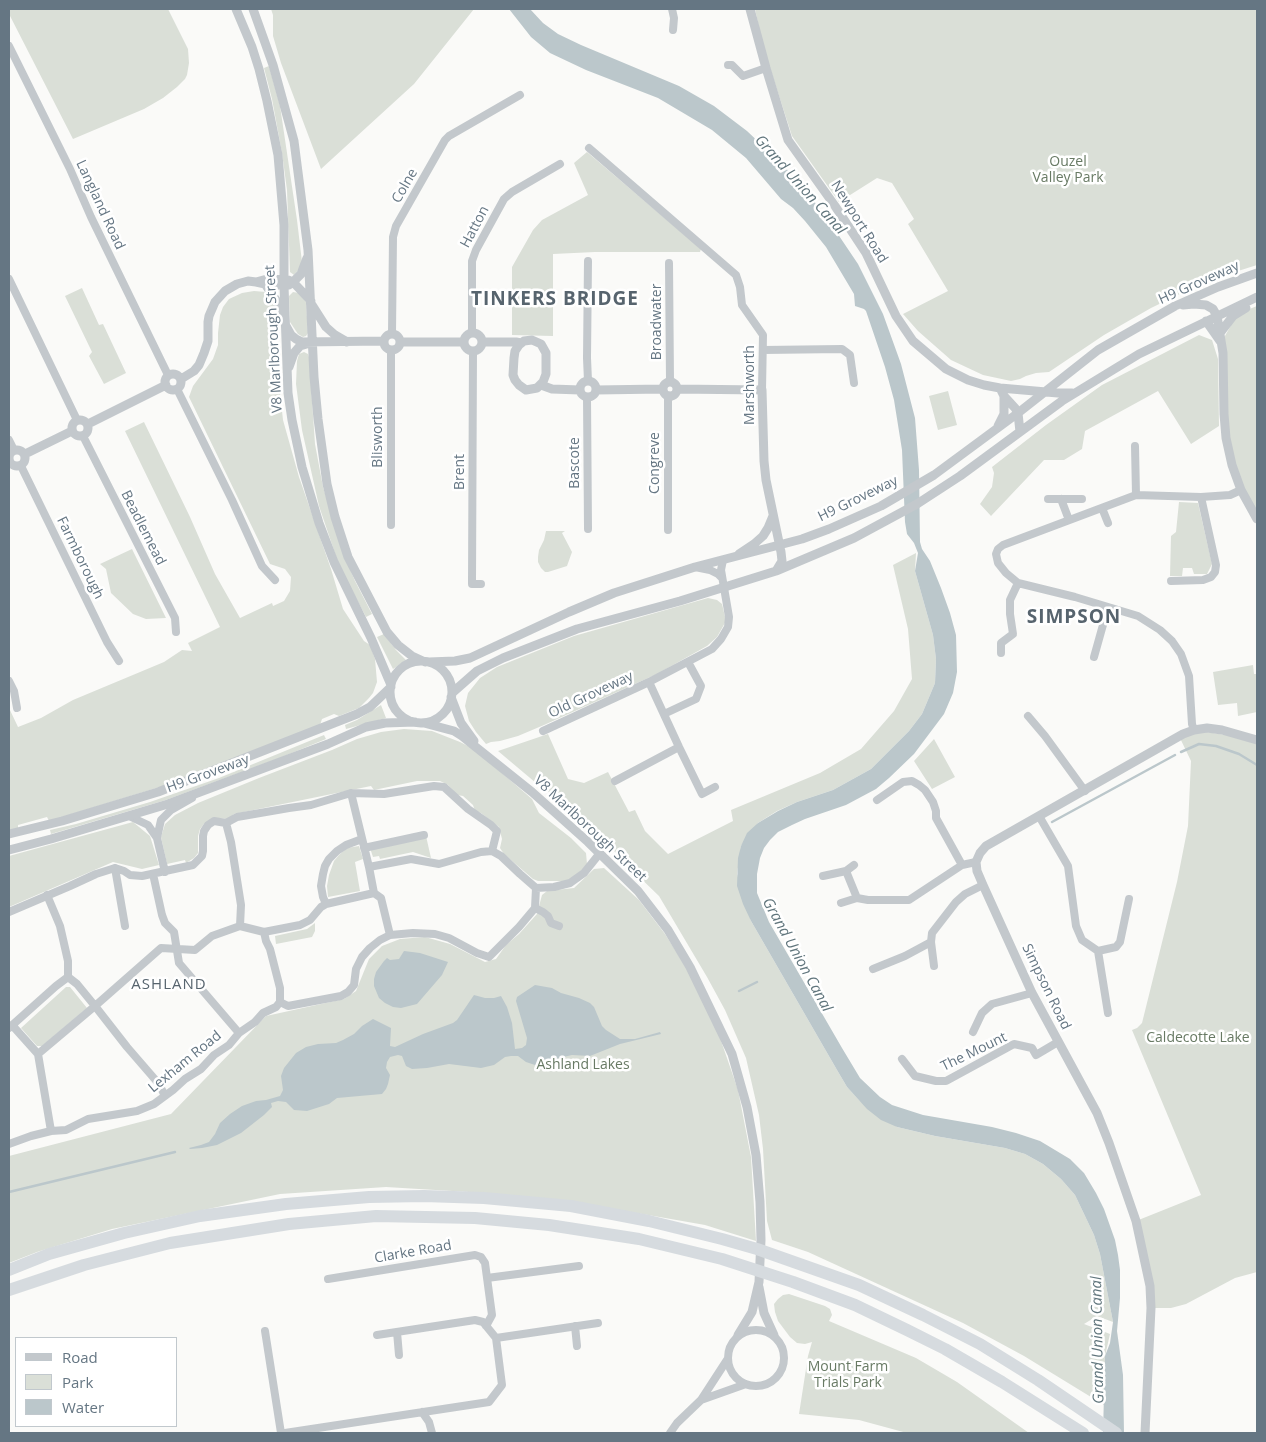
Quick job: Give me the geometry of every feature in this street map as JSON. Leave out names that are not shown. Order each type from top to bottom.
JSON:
[{"type":"highway","points":[[9,1270],[49,1254],[124,1233],[200,1216],[286,1204],[369,1197],[424,1196],[484,1198],[571,1206],[649,1220],[722,1239],[757,1249],[859,1285],[980,1344],[1084,1410],[1116,1433]]},
{"type":"highway","points":[[9,1290],[84,1265],[174,1242],[289,1224],[376,1216],[474,1218],[548,1225],[639,1239],[722,1259],[793,1282],[856,1306],[945,1349],[1002,1382],[1082,1433]]},
{"type":"highway","points":[[1002,1382],[1066,1433]]},
{"type":"street","name":"V8 Marlborough Street","points":[[236,9],[259,69],[271,120],[281,177],[287,282],[285,323],[287,374],[292,420],[307,487],[334,562],[371,638],[391,686]]},
{"type":"street","points":[[254,9],[273,65],[294,141],[308,250],[318,419],[327,484],[336,517],[348,557],[388,632],[398,645],[412,656],[439,667],[446,674],[452,695]]},
{"type":"street","points":[[672,9],[674,18],[673,30]]},
{"type":"street","name":"Newport Road","points":[[750,9],[788,140],[866,253],[896,316],[913,341],[946,369],[968,380],[1002,392],[1044,391],[1065,394],[1076,392]]},
{"type":"street","name":"Langland Road","points":[[9,46],[168,375]]},
{"type":"street","points":[[728,65],[732,65],[743,76],[766,68]]},
{"type":"street","name":"Colne","points":[[392,333],[393,237],[396,226],[445,140],[520,95]]},
{"type":"street","name":"Marshworth","points":[[589,148],[736,275],[740,287],[742,305],[763,335],[764,461],[773,516],[781,548]]},
{"type":"street","name":"Hatton","points":[[472,333],[472,261],[476,250],[504,199],[512,192],[560,164]]},
{"type":"street","points":[[287,282],[301,274],[308,250]]},
{"type":"street","points":[[588,261],[586,358],[588,381]]},
{"type":"street","name":"Broadwater","points":[[669,263],[670,381]]},
{"type":"street","name":"H9 Groveway","points":[[757,548],[781,548],[881,506],[934,475],[955,460],[1098,350],[1175,306],[1257,273]]},
{"type":"street","points":[[260,283],[267,278],[287,282],[312,303],[326,327],[347,342]]},
{"type":"street","points":[[9,279],[77,420]]},
{"type":"street","points":[[181,379],[194,371],[199,365],[208,341],[208,322],[215,302],[231,287],[248,281],[260,283],[276,300],[291,335],[302,342],[383,341]]},
{"type":"street","points":[[1206,320],[1218,288]]},
{"type":"street","points":[[773,516],[757,548],[727,559],[651,581],[582,606],[470,658],[455,661],[418,661],[404,667],[398,672],[391,686],[390,695],[396,709],[407,719],[419,722],[432,721],[445,711],[452,695],[477,671],[503,658],[577,629],[723,583],[747,580],[773,572],[854,538],[917,504],[960,476],[1076,392],[1140,354],[1206,320],[1257,297]]},
{"type":"street","points":[[1221,338],[1233,316],[1257,303]]},
{"type":"street","points":[[1175,306],[1194,304],[1210,307],[1217,316],[1223,353],[1226,438],[1232,465],[1241,490],[1257,519]]},
{"type":"street","points":[[1206,320],[1221,338]]},
{"type":"street","points":[[392,333],[398,336],[400,342],[398,347],[391,350],[386,347],[383,341],[386,336],[392,333]]},
{"type":"street","points":[[472,333],[479,335],[482,342],[481,347],[473,351],[468,349],[464,342],[466,337],[472,333]]},
{"type":"street","points":[[482,342],[521,343],[532,340],[541,344],[546,352],[546,374],[541,385],[533,390],[526,390],[514,380],[515,352],[521,343]]},
{"type":"street","points":[[287,374],[294,353],[300,346],[313,342]]},
{"type":"street","points":[[400,342],[464,342]]},
{"type":"street","points":[[763,350],[831,353],[842,349],[850,355],[854,384]]},
{"type":"street","name":"Blisworth","points":[[391,350],[391,524]]},
{"type":"street","name":"Brent","points":[[473,351],[472,584],[481,584]]},
{"type":"street","points":[[166,385],[168,375],[176,374],[181,379]]},
{"type":"street","points":[[166,385],[172,390],[177,389],[181,384],[181,379]]},
{"type":"street","points":[[588,381],[595,385],[596,390],[593,396],[588,398],[582,395],[580,390],[582,384],[588,381]]},
{"type":"street","points":[[662,389],[664,384],[670,381],[674,383],[677,389]]},
{"type":"street","points":[[88,424],[166,385]]},
{"type":"street","points":[[541,385],[552,389],[580,390]]},
{"type":"street","points":[[177,389],[232,500],[262,566],[275,580]]},
{"type":"street","points":[[596,390],[662,389]]},
{"type":"street","points":[[662,389],[664,394],[670,396],[677,389]]},
{"type":"street","points":[[677,389],[762,390]]},
{"type":"street","points":[[1002,392],[1018,413],[1020,432]]},
{"type":"street","points":[[998,427],[1004,414],[1002,392]]},
{"type":"street","name":"Congreve","points":[[668,530],[668,400],[670,396]]},
{"type":"street","name":"Bascote","points":[[588,398],[588,529]]},
{"type":"street","points":[[72,431],[73,423],[77,420],[84,420],[88,424]]},
{"type":"street","points":[[72,431],[78,436],[83,436],[88,429],[88,424]]},
{"type":"street","points":[[25,454],[72,431]]},
{"type":"street","name":"Beadlemead","points":[[83,436],[175,618],[176,632]]},
{"type":"street","points":[[9,440],[14,450]]},
{"type":"street","points":[[1135,446],[1136,495]]},
{"type":"street","points":[[14,450],[21,450],[25,454],[25,462],[21,466],[16,466],[9,462],[10,454],[14,450]]},
{"type":"street","name":"Farmborough","points":[[21,466],[107,642],[119,661]]},
{"type":"street","points":[[1194,730],[1189,676],[1181,654],[1172,641],[1160,630],[1138,616],[1018,583],[998,563],[996,554],[1003,545],[1136,495],[1202,497],[1230,495],[1241,490]]},
{"type":"street","points":[[1171,581],[1203,580],[1212,577],[1215,572],[1216,565],[1202,497]]},
{"type":"street","points":[[1048,499],[1082,499]]},
{"type":"street","points":[[1061,499],[1070,520]]},
{"type":"street","points":[[1102,508],[1108,524]]},
{"type":"street","points":[[781,548],[792,558],[806,559]]},
{"type":"street","points":[[773,572],[782,561],[781,548]]},
{"type":"street","name":"Old Groveway","points":[[543,731],[649,682],[712,649],[722,639],[728,627],[729,617],[721,564],[727,559]]},
{"type":"street","points":[[695,568],[713,572],[723,583]]},
{"type":"street","points":[[1000,653],[1001,643],[1013,634],[1010,600],[1018,583]]},
{"type":"street","points":[[1094,657],[1108,607]]},
{"type":"street","points":[[664,714],[696,699],[701,686],[688,662]]},
{"type":"street","points":[[9,681],[14,691],[17,708]]},
{"type":"street","name":"Old Groveway","points":[[649,682],[702,794],[715,787]]},
{"type":"street","name":"H9 Groveway","points":[[13,833],[158,792],[320,729],[370,707],[391,686]]},
{"type":"street","name":"V8 Marlborough Street","points":[[452,695],[461,723],[478,747]]},
{"type":"street","points":[[1028,716],[1085,791]]},
{"type":"street","name":"H9 Groveway","points":[[9,850],[129,816],[209,789],[328,744],[366,727],[385,722],[419,722]]},
{"type":"street","name":"V8 Marlborough Street","points":[[419,722],[454,731],[478,747],[600,853],[638,891],[668,930],[690,967],[732,1054],[747,1107],[756,1155],[761,1240],[758,1282],[752,1312],[738,1335]]},
{"type":"street","points":[[841,903],[857,898],[868,900],[909,900],[962,865],[976,862],[986,846],[1175,738],[1194,730],[1207,728],[1222,730],[1257,740]]},
{"type":"street","points":[[615,781],[679,748]]},
{"type":"street","points":[[877,800],[902,782],[912,782],[919,785],[933,802],[936,818],[962,865]]},
{"type":"street","points":[[9,912],[96,874],[115,868],[130,875],[142,876],[193,865],[202,856],[202,836],[204,831],[214,821],[226,823],[238,818],[311,805],[351,793],[376,795],[434,786],[444,787],[468,809],[497,831],[492,851]]},
{"type":"street","points":[[157,838],[161,820],[171,810],[209,789]]},
{"type":"street","points":[[351,793],[374,893],[380,898],[390,936]]},
{"type":"street","points":[[129,816],[148,825],[157,838],[165,872]]},
{"type":"street","points":[[1039,816],[1068,866],[1076,926],[1082,940],[1098,951],[1108,1013]]},
{"type":"street","points":[[226,823],[241,905],[240,926]]},
{"type":"street","points":[[364,848],[424,835]]},
{"type":"street","points":[[326,904],[322,886],[325,866],[337,851],[346,845],[362,839]]},
{"type":"street","points":[[369,867],[411,858],[439,864],[481,852],[492,851],[501,856],[536,888],[554,887],[570,883],[584,873],[600,853]]},
{"type":"street","name":"Simpson Road","points":[[976,862],[977,871],[1032,993],[1097,1113],[1110,1143],[1136,1221],[1150,1286],[1151,1308],[1145,1433]]},
{"type":"street","points":[[823,876],[846,871],[854,865]]},
{"type":"street","points":[[115,868],[125,926]]},
{"type":"street","points":[[846,871],[857,898]]},
{"type":"street","points":[[153,874],[162,915],[167,925],[174,932],[179,963],[239,1033]]},
{"type":"street","points":[[934,966],[932,934],[956,902],[965,894],[983,885]]},
{"type":"street","points":[[264,932],[280,988],[280,1002],[288,1006],[341,996],[348,992],[354,985],[356,969],[362,957],[380,940],[390,936],[413,933],[435,934],[449,938],[477,953],[489,957],[535,908],[536,888]]},
{"type":"street","points":[[38,1054],[161,948],[194,950],[212,936],[240,926],[264,932],[300,925],[310,920],[326,904],[374,893]]},
{"type":"street","points":[[47,895],[60,926],[68,961],[68,977]]},
{"type":"street","points":[[1098,951],[1116,947],[1120,942],[1129,899]]},
{"type":"street","points":[[535,908],[548,916],[551,923],[559,926]]},
{"type":"street","points":[[873,969],[905,956],[931,942]]},
{"type":"street","points":[[68,977],[77,984],[159,1084],[165,1096]]},
{"type":"street","points":[[51,1131],[38,1054],[10,1026],[68,977]]},
{"type":"street","points":[[974,1032],[982,1013],[992,1004],[1032,993]]},
{"type":"street","name":"Lexham Road","points":[[9,1144],[51,1131],[66,1130],[88,1119],[137,1111],[154,1104],[185,1079],[201,1069],[214,1055],[229,1045],[239,1033],[255,1022],[263,1013],[276,1007],[280,1002]]},
{"type":"street","name":"The Mount","points":[[902,1059],[915,1076],[936,1081],[946,1081],[1014,1044],[1032,1048],[1036,1055],[1058,1042]]},
{"type":"street","name":"Clarke Road","points":[[328,1279],[474,1255],[480,1257],[485,1263],[492,1316],[486,1326]]},
{"type":"street","points":[[487,1278],[579,1266]]},
{"type":"street","name":"V8 Marlborough Street","points":[[758,1282],[764,1313],[774,1335]]},
{"type":"street","points":[[285,1433],[489,1402],[502,1385],[496,1338],[483,1322],[475,1320],[377,1336]]},
{"type":"street","points":[[496,1338],[598,1323]]},
{"type":"street","points":[[575,1326],[577,1346]]},
{"type":"street","points":[[756,1329],[766,1330],[774,1335],[784,1352],[784,1361],[776,1378],[767,1384],[753,1386],[746,1384],[733,1375],[727,1360],[728,1351],[738,1335],[746,1330],[756,1329]]},
{"type":"street","points":[[265,1331],[281,1433]]},
{"type":"street","points":[[397,1332],[399,1355]]},
{"type":"street","points":[[670,1433],[677,1423],[701,1400],[727,1360]]},
{"type":"street","points":[[701,1400],[746,1384]]},
{"type":"street","points":[[422,1412],[429,1422],[432,1433]]},
{"type":"green space","points":[[9,9],[168,9],[188,49],[189,63],[187,75],[177,87],[144,109],[73,139],[9,14]]},
{"type":"green space","points":[[271,9],[474,9],[414,84],[321,169],[281,63],[273,36],[273,15]]},
{"type":"green space","name":"Ouzel Valley Park","points":[[755,9],[1257,9],[1257,265],[1216,278],[1151,308],[1104,335],[1049,372],[1036,373],[1011,381],[983,375],[951,360],[918,331],[903,314],[948,291],[908,224],[914,219],[892,183],[877,178],[839,202],[792,136],[763,46]]},
{"type":"green space","points":[[269,66],[280,106],[297,220],[302,262],[301,267],[294,275],[290,272],[287,190],[282,153],[264,68]]},
{"type":"green space","points":[[587,152],[701,249],[700,252],[553,254],[553,336],[512,335],[512,267],[533,230],[542,220],[588,195],[574,163]]},
{"type":"green space","points":[[82,288],[99,325],[103,324],[126,373],[104,384],[89,356],[92,352],[65,296]]},
{"type":"green space","points":[[266,292],[275,307],[277,366],[283,420],[299,477],[343,609],[364,641],[370,645],[375,659],[377,682],[373,693],[359,708],[339,716],[334,714],[322,719],[320,725],[163,786],[49,821],[47,817],[18,825],[18,828],[9,830],[9,708],[18,727],[41,718],[73,700],[164,662],[182,650],[192,651],[188,643],[220,627],[125,431],[144,422],[215,574],[240,618],[272,603],[273,606],[284,601],[290,591],[291,577],[285,569],[270,564],[189,397],[193,386],[213,359],[218,345],[220,315],[223,307],[229,299],[242,293]]},
{"type":"green space","points":[[293,292],[299,293],[306,302],[308,333],[303,337],[298,334],[290,322],[289,296]]},
{"type":"green space","points":[[1257,306],[1257,519],[1232,465],[1221,343],[1234,320],[1247,310]]},
{"type":"green space","points":[[1199,335],[1212,340],[1218,359],[1219,426],[1191,444],[1158,391],[1085,431],[1082,449],[1064,460],[1044,460],[991,516],[980,504],[992,487],[994,473],[992,467],[1046,425],[1102,385]]},
{"type":"green space","points":[[304,352],[309,357],[315,444],[323,487],[346,560],[372,614],[366,617],[340,568],[319,506],[302,430],[296,384],[297,361],[299,354]]},
{"type":"green space","points":[[948,391],[957,425],[938,430],[929,396]]},
{"type":"green space","points":[[1179,502],[1198,503],[1212,564],[1207,574],[1194,574],[1192,568],[1183,568],[1182,576],[1170,576],[1171,536],[1176,532]]},
{"type":"green space","points":[[546,531],[565,531],[562,533],[572,552],[567,566],[548,572],[541,568],[538,562],[539,550]]},
{"type":"green space","points":[[132,549],[166,618],[146,619],[133,614],[111,593],[106,569],[100,564]]},
{"type":"green space","points":[[916,553],[915,571],[933,635],[936,659],[935,683],[922,714],[909,731],[871,769],[833,790],[777,811],[758,823],[741,846],[737,874],[751,921],[847,1087],[859,1100],[897,1127],[935,1136],[1005,1148],[1025,1154],[1043,1164],[1061,1179],[1075,1195],[1094,1235],[1100,1254],[1113,1322],[1097,1316],[1084,1324],[1110,1334],[1105,1356],[1104,1405],[1024,1356],[963,1323],[808,1252],[772,1240],[767,1221],[759,1115],[746,1058],[725,1010],[707,977],[659,896],[573,810],[536,783],[498,751],[548,734],[568,779],[584,783],[608,772],[629,812],[635,810],[645,831],[668,854],[733,821],[731,810],[820,773],[861,749],[894,711],[912,679],[908,629],[893,565]]},
{"type":"green space","points":[[708,598],[717,600],[722,604],[726,621],[717,637],[707,646],[657,674],[544,725],[500,741],[486,744],[469,721],[465,706],[468,693],[480,678],[497,667],[574,636]]},
{"type":"green space","points":[[384,634],[406,660],[393,669],[377,637]]},
{"type":"green space","points":[[1253,665],[1254,674],[1257,674],[1257,712],[1238,716],[1237,703],[1218,705],[1213,672]]},
{"type":"green space","points":[[381,705],[386,718],[346,729],[345,725]]},
{"type":"green space","points":[[404,729],[432,731],[474,749],[532,799],[539,813],[571,838],[586,853],[587,864],[568,881],[538,881],[533,879],[504,854],[500,848],[502,839],[499,827],[481,813],[475,811],[473,805],[463,796],[457,795],[448,785],[440,781],[417,781],[374,790],[371,786],[234,814],[228,819],[214,818],[200,829],[198,853],[194,858],[186,863],[185,860],[167,864],[161,837],[165,824],[175,815],[198,803],[357,739],[381,732]]},
{"type":"green space","name":"Caldecotte Lake","points":[[1194,730],[1257,740],[1257,1272],[1235,1278],[1186,1304],[1171,1308],[1151,1308],[1136,1221],[1201,1195],[1132,1030],[1142,1023],[1177,882],[1188,826],[1191,761],[1179,736]]},
{"type":"green space","points":[[324,735],[326,739],[166,800],[51,834],[50,830],[150,802],[219,778]]},
{"type":"green space","points":[[934,739],[955,777],[932,789],[914,761]]},
{"type":"green space","points":[[133,822],[150,836],[159,865],[142,869],[113,862],[9,907],[9,856]]},
{"type":"green space","points":[[426,836],[431,858],[413,852],[380,859],[379,856],[373,857],[370,848]]},
{"type":"green space","points":[[359,846],[363,859],[355,862],[360,891],[328,897],[327,886],[334,861],[347,848]]},
{"type":"green space","name":"Ashland Lakes","points":[[604,868],[639,900],[665,934],[688,970],[718,1032],[738,1090],[751,1157],[756,1241],[705,1225],[574,1202],[485,1193],[386,1187],[280,1194],[112,1229],[37,1252],[9,1263],[9,1156],[171,1114],[266,1016],[344,999],[356,991],[369,959],[382,946],[400,939],[425,937],[450,944],[485,962],[496,959],[506,945],[537,914],[542,895],[547,891],[574,888],[594,869]]},
{"type":"green space","points":[[315,923],[315,931],[312,937],[276,944],[275,936],[307,929]]},
{"type":"green space","points":[[66,987],[70,987],[87,1008],[42,1046],[37,1046],[21,1028]]},
{"type":"green space","name":"Mount Farm Trials Park","points":[[789,1294],[830,1309],[832,1315],[829,1321],[916,1358],[957,1382],[1029,1433],[907,1433],[859,1420],[799,1414],[812,1342],[805,1344],[797,1343],[778,1321],[774,1304],[783,1295]]},
{"type":"water","name":"Grand Union Canal","points":[[509,9],[530,9],[543,23],[558,34],[679,86],[714,106],[747,131],[785,167],[823,212],[858,264],[883,314],[901,364],[915,418],[919,470],[920,542],[941,588],[956,635],[957,672],[953,693],[944,714],[914,754],[876,789],[846,805],[792,825],[778,832],[770,840],[760,858],[757,874],[757,893],[769,922],[860,1078],[880,1097],[892,1105],[923,1115],[992,1127],[1040,1141],[1070,1159],[1084,1173],[1104,1209],[1118,1255],[1120,1298],[1117,1331],[1123,1375],[1124,1433],[1103,1433],[1105,1356],[1110,1343],[1113,1322],[1100,1254],[1094,1235],[1075,1195],[1061,1179],[1043,1164],[1025,1154],[1005,1148],[935,1136],[897,1127],[881,1120],[867,1109],[847,1087],[837,1070],[751,921],[737,886],[738,858],[747,833],[758,823],[778,811],[797,802],[833,790],[871,769],[909,731],[922,714],[935,683],[936,659],[933,635],[915,571],[918,553],[914,543],[907,534],[905,522],[902,450],[894,400],[866,311],[855,306],[854,294],[826,247],[805,221],[781,199],[746,158],[712,130],[658,98],[586,70],[550,53],[531,37]]},
{"type":"water","points":[[404,951],[420,953],[448,962],[442,975],[417,1004],[401,1008],[393,1007],[379,998],[374,986],[374,979],[376,972],[387,958],[390,960],[399,959]]},
{"type":"water","points":[[535,985],[552,988],[590,1003],[594,1007],[602,1026],[620,1039],[635,1039],[660,1032],[661,1034],[620,1044],[590,1056],[572,1055],[559,1058],[547,1064],[535,1065],[526,1062],[518,1056],[511,1056],[505,1057],[494,1065],[481,1068],[449,1064],[412,1069],[406,1066],[402,1056],[398,1055],[390,1057],[387,1062],[386,1068],[390,1075],[386,1089],[382,1094],[337,1098],[329,1104],[307,1111],[294,1110],[286,1102],[278,1101],[271,1103],[272,1107],[264,1115],[241,1133],[217,1145],[189,1148],[209,1142],[220,1123],[242,1106],[280,1096],[283,1090],[281,1076],[284,1068],[296,1053],[306,1047],[336,1043],[343,1040],[373,1019],[391,1028],[390,1046],[395,1047],[453,1023],[474,995],[485,998],[501,996],[512,1023],[515,1049],[522,1048],[526,1045],[527,1038],[516,1001],[517,997]]},
{"type":"waterway","points":[[1181,752],[1199,744],[1216,746],[1239,754],[1257,765]]},
{"type":"waterway","points":[[1052,822],[1175,755]]},
{"type":"waterway","points":[[739,991],[757,982]]},
{"type":"waterway","points":[[9,1192],[175,1152]]},
{"type":"district","name":"TINKERS BRIDGE","points":[[555,300]]},
{"type":"district","name":"SIMPSON","points":[[1074,618]]},
{"type":"district","name":"ASHLAND","points":[[169,985]]}]
